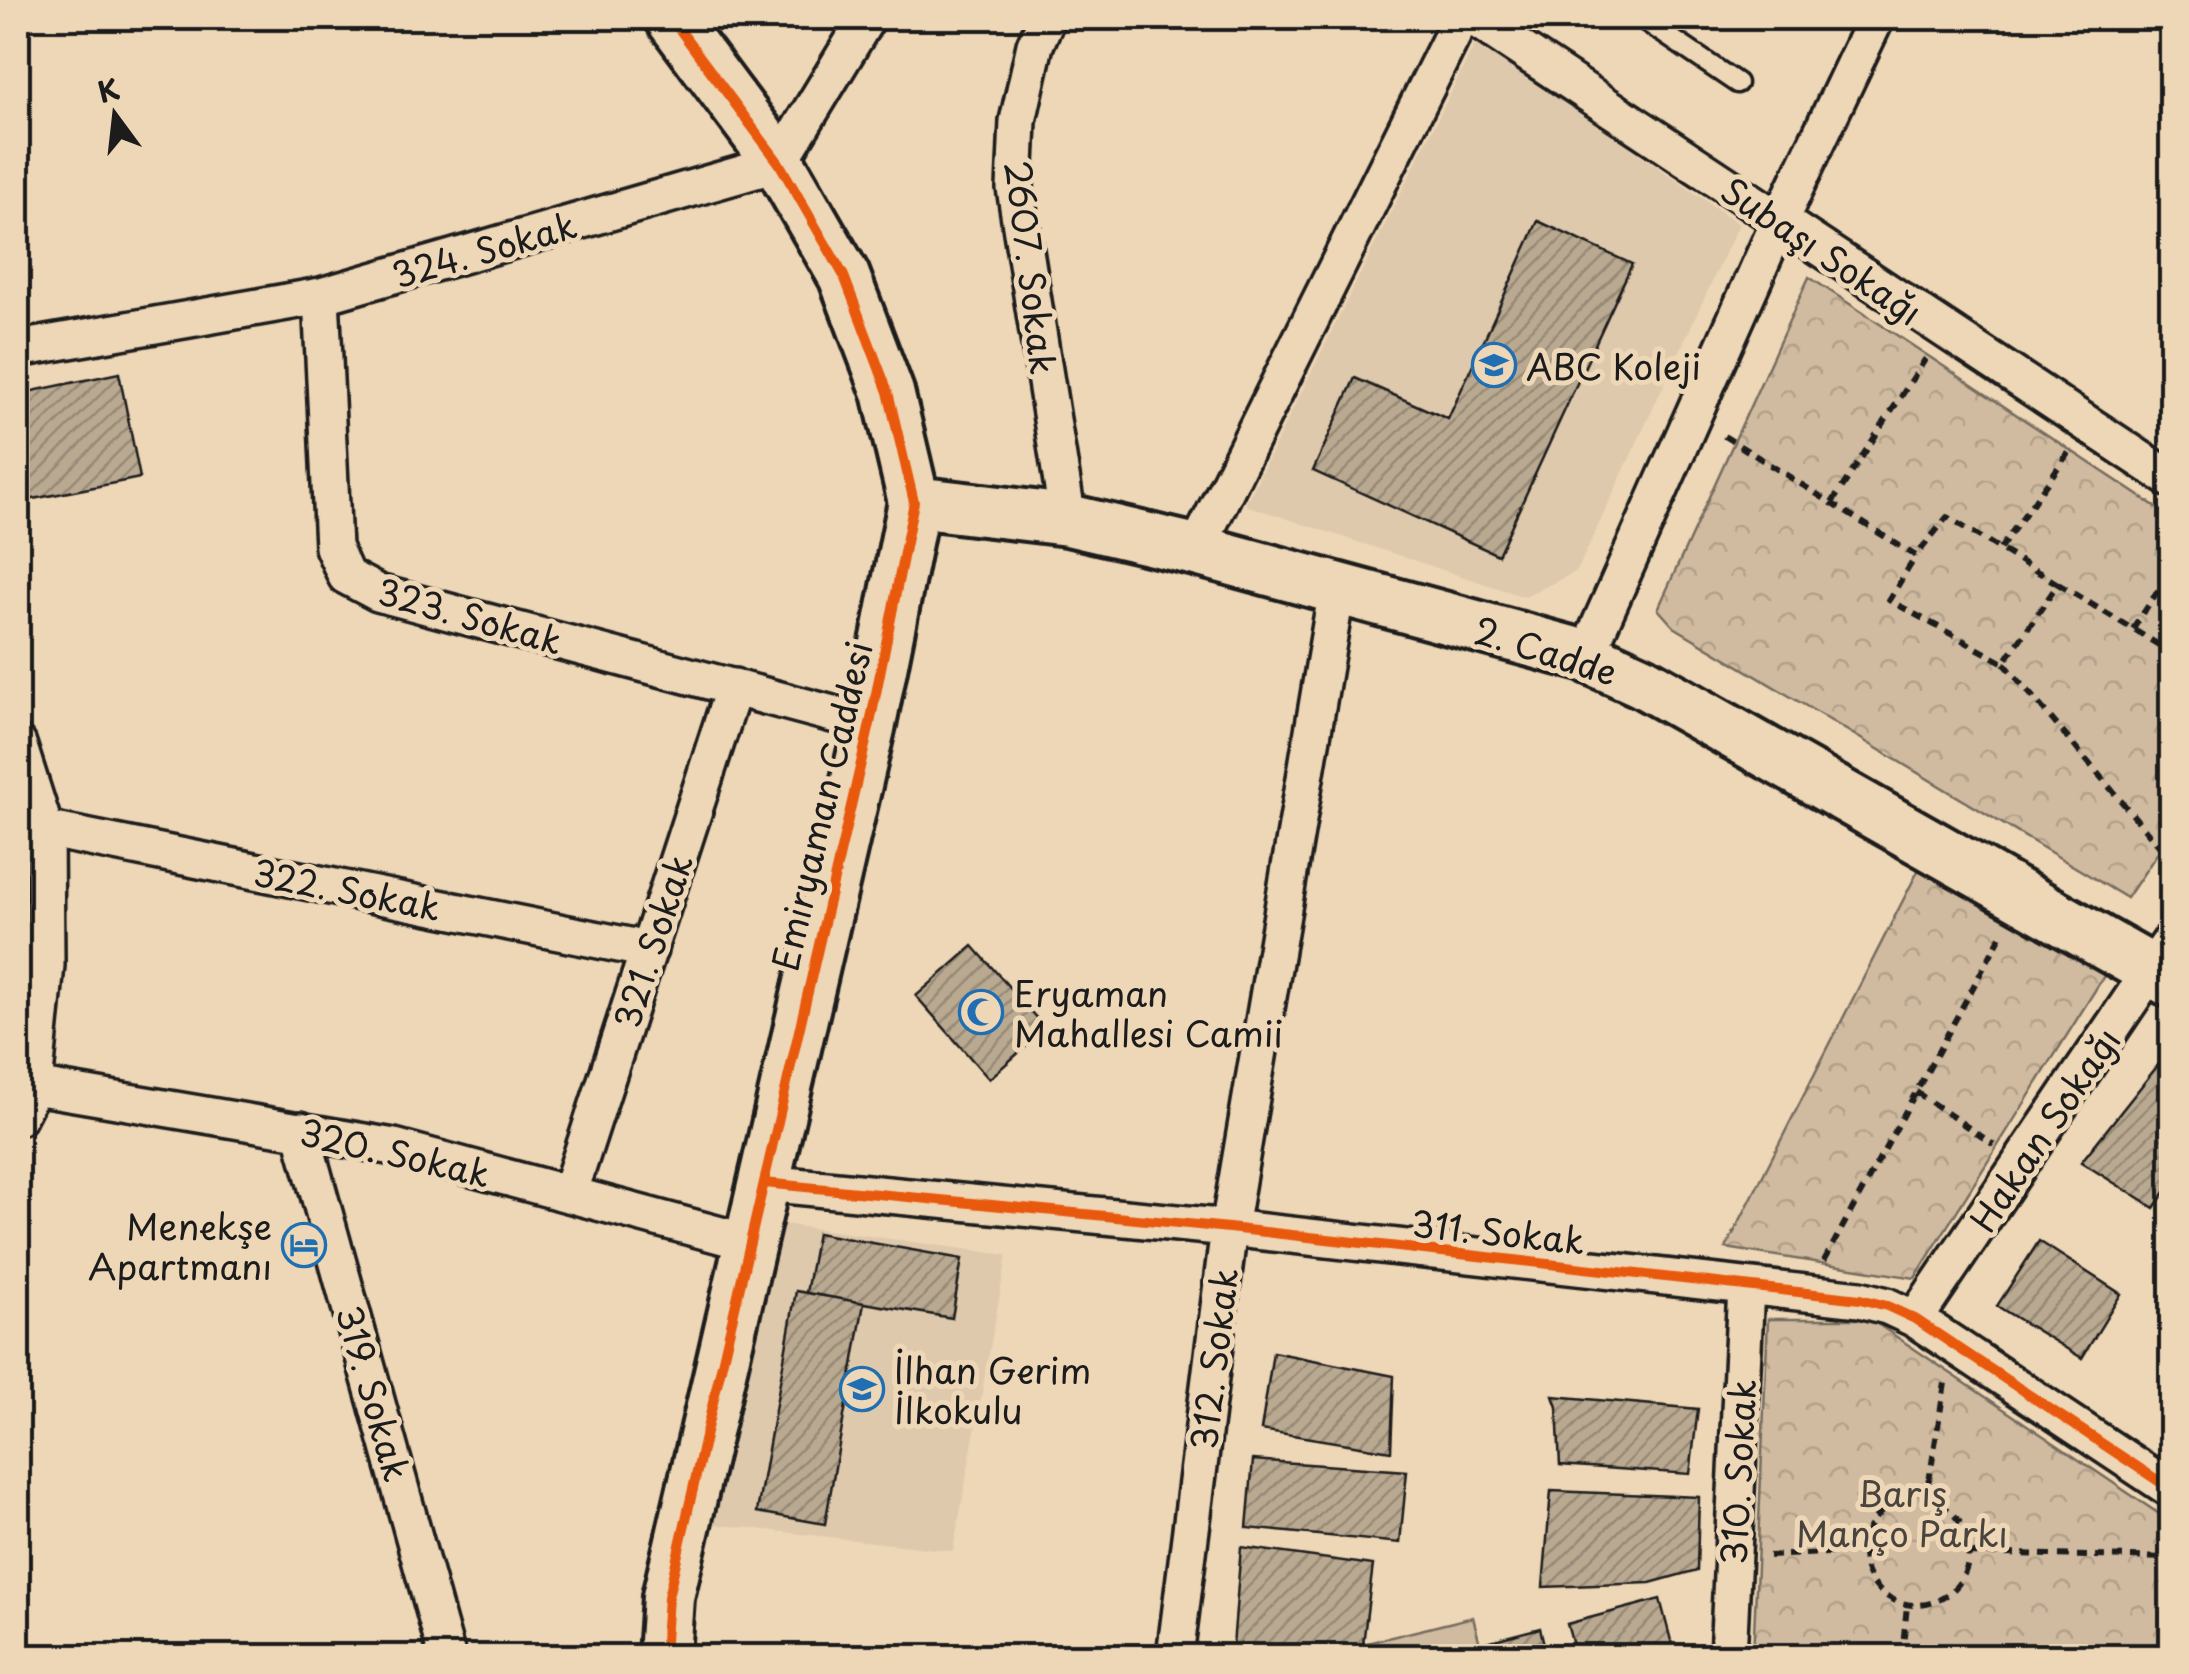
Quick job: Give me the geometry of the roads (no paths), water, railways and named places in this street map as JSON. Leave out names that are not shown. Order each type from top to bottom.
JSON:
[{"type":"street","name":"Emiryaman Caddesi","points":[[664,1656],[668,1597],[870,724],[914,502],[888,392],[844,276],[779,163],[671,18]]},
{"type":"street","points":[[779,163],[867,18]]},
{"type":"street","name":"2607. Sokak","points":[[1047,18],[1036,45],[1018,121],[1015,188],[1068,520]]},
{"type":"street","points":[[1196,550],[1461,18]]},
{"type":"street","name":"Subaşı Sokağı","points":[[1474,18],[2172,480]]},
{"type":"street","points":[[1586,656],[1779,222],[1876,18]]},
{"type":"street","name":"324. Sokak","points":[[18,349],[320,296],[779,163]]},
{"type":"street","name":"323. Sokak","points":[[320,296],[334,548],[346,576],[378,592],[870,724]]},
{"type":"street","name":"2. Cadde","points":[[914,502],[1068,520],[1196,550],[1586,656],[1644,682],[2022,897],[2165,964]]},
{"type":"street","name":"312. Sokak","points":[[1176,1656],[1230,1228],[1337,589]]},
{"type":"street","name":"321. Sokak","points":[[569,1194],[734,687]]},
{"type":"street","points":[[18,744],[45,828],[46,965],[34,1086],[18,1117]]},
{"type":"street","name":"322. Sokak","points":[[45,828],[648,950]]},
{"type":"street","name":"Hakan Sokağı","points":[[1915,1318],[2020,1163],[2165,964]]},
{"type":"street","name":"320. Sokak","points":[[34,1086],[394,1147],[750,1243]]},
{"type":"street","name":"319. Sokak","points":[[301,1130],[447,1656]]},
{"type":"street","name":"311. Sokak","points":[[764,1182],[1230,1228],[1860,1298],[1915,1318],[2172,1490]]},
{"type":"street","name":"310. Sokak","points":[[1728,1656],[1746,1286]]},
{"type":"lane","points":[[1641,18],[1737,84]]},
{"type":"place","name":"ABC Koleji","points":[[1494,365]]},
{"type":"place","name":"Eryaman Mahallesi Camii","points":[[981,1012]]},
{"type":"place","name":"Menekşe Apartmanı","points":[[304,1245]]},
{"type":"place","name":"İlhan Gerim İlkokulu","points":[[862,1389]]},
{"type":"park label","name":"Barış Manço Parkı","points":[[1902,1512]]}]
